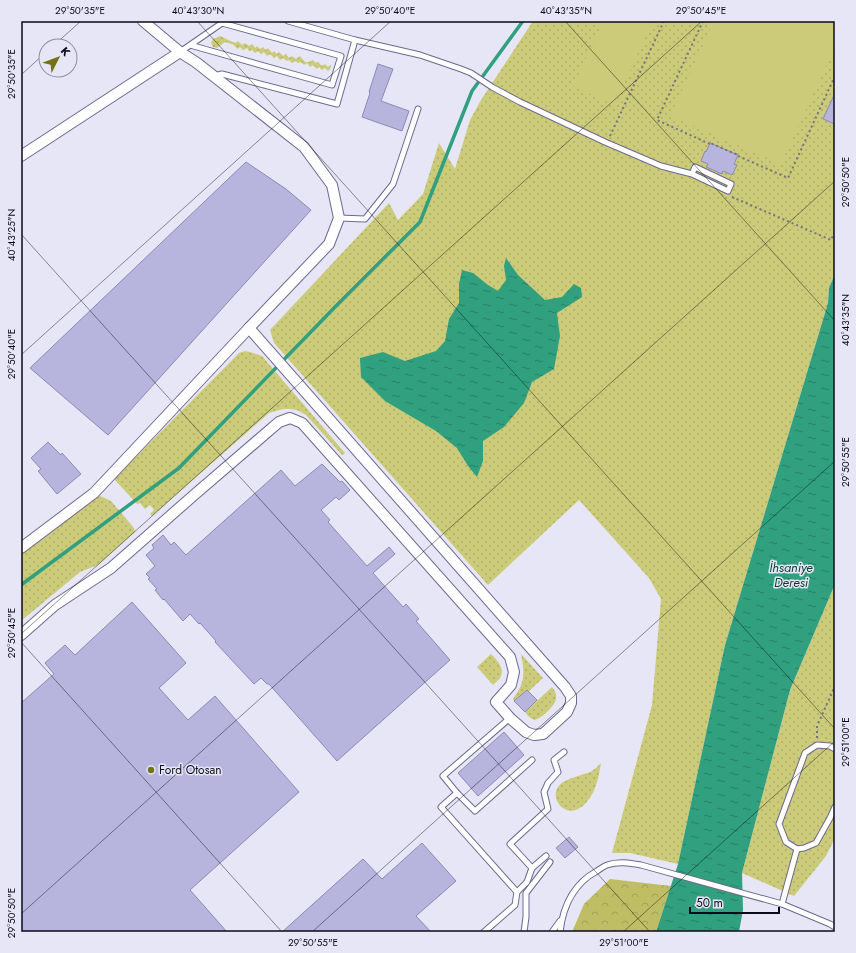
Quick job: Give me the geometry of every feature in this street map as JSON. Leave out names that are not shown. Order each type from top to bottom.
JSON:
[{"type":"street","points":[[21,548],[94,493],[329,244],[339,218],[332,185],[304,147],[214,76],[180,52],[144,21]]},
{"type":"street","points":[[21,156],[180,52]]},
{"type":"street","points":[[21,635],[55,605],[111,568],[279,422],[290,418],[302,423],[510,657],[514,672],[511,684],[496,702],[510,718],[526,732],[534,735],[543,734],[567,712],[571,703],[571,696],[565,687],[249,328]]},
{"type":"lane","points":[[288,21],[355,40],[420,55],[471,73],[492,87],[520,102],[607,143],[662,166],[692,174],[728,191],[731,184],[695,167],[692,174]]},
{"type":"lane","points":[[180,52],[222,22],[341,56],[332,85],[190,45]]},
{"type":"lane","points":[[214,76],[222,74],[337,104],[355,40]]},
{"type":"lane","points":[[339,218],[365,219],[393,184],[418,110]]},
{"type":"lane","points":[[510,718],[443,776],[475,812],[532,760]]},
{"type":"lane","points":[[835,749],[830,746],[817,745],[805,753],[779,824],[786,842],[797,849],[816,843],[835,806]]},
{"type":"lane","points":[[532,868],[510,844],[548,809],[544,792],[548,783],[558,772],[554,760],[564,752]]},
{"type":"lane","points":[[457,793],[441,807],[517,892]]},
{"type":"lane","points":[[782,904],[797,849]]},
{"type":"lane","points":[[484,932],[514,905],[517,892],[528,882],[532,868],[546,856]]},
{"type":"lane","points":[[524,932],[526,917],[526,893],[550,862]]},
{"type":"lane","points":[[560,932],[566,905],[576,889],[587,876],[608,865],[624,863],[641,865],[782,904],[835,927]]},
{"type":"lane","points":[[552,932],[562,918]]},
{"type":"path","points":[[607,143],[664,21]]},
{"type":"path","points":[[703,21],[657,120],[788,178],[835,76]]},
{"type":"path","points":[[728,191],[732,197],[831,240],[835,231]]},
{"type":"path","points":[[817,745],[817,726],[835,686]]},
{"type":"shaded area","points":[[533,21],[835,21],[835,274],[829,288],[828,303],[725,645],[678,864],[630,853],[612,853],[652,705],[661,599],[649,578],[579,500],[488,585],[274,343],[270,330],[389,203],[398,220],[423,194],[439,143],[455,169],[470,120],[481,100]]},
{"type":"shaded area","points":[[603,21],[653,21],[614,105],[573,86]]},
{"type":"shaded area","points":[[714,21],[835,21],[835,47],[781,164],[670,116]]},
{"type":"shaded area","points":[[220,36],[235,43],[238,41],[242,45],[245,43],[249,46],[252,44],[255,48],[257,46],[260,49],[263,47],[266,50],[268,48],[272,53],[274,51],[277,54],[279,52],[283,56],[286,54],[289,58],[292,56],[296,59],[300,56],[305,62],[313,60],[322,66],[325,64],[328,67],[331,65],[330,69],[328,71],[325,68],[322,70],[319,67],[317,69],[313,65],[310,67],[307,63],[304,65],[301,62],[298,63],[295,61],[292,63],[283,58],[280,60],[277,56],[274,58],[270,54],[267,56],[264,52],[261,54],[258,51],[255,53],[252,50],[249,51],[247,48],[243,50],[240,47],[237,49],[234,45],[225,42],[217,48],[213,47],[211,43],[213,39]]},
{"type":"shaded area","points":[[245,351],[262,356],[345,453],[342,455],[306,415],[297,410],[283,409],[269,413],[152,516],[150,514],[154,510],[150,505],[145,509],[140,503],[137,504],[114,479],[239,353]]},
{"type":"shaded area","points":[[98,495],[111,501],[134,528],[135,532],[98,565],[80,572],[21,621],[21,554]]},
{"type":"shaded area","points":[[835,584],[835,838],[826,856],[794,896],[742,873],[790,690]]},
{"type":"shaded area","points":[[491,654],[500,664],[502,671],[502,675],[493,685],[477,667]]},
{"type":"shaded area","points":[[521,654],[543,678],[529,691],[527,690],[514,701],[513,699],[520,688],[523,678]]},
{"type":"shaded area","points":[[552,687],[555,691],[556,698],[552,707],[537,719],[534,720],[529,717],[525,712]]},
{"type":"shaded area","points":[[601,763],[595,789],[585,804],[573,811],[563,808],[557,801],[556,792],[558,787],[564,781],[592,771]]},
{"type":"green space","points":[[610,879],[671,886],[656,932],[572,932],[584,904]]},
{"type":"water","points":[[506,258],[518,275],[545,300],[562,297],[574,284],[581,288],[582,297],[557,313],[560,336],[554,369],[532,382],[524,403],[504,427],[483,441],[483,461],[477,477],[457,448],[436,431],[385,401],[361,377],[360,358],[383,352],[405,361],[436,351],[445,341],[449,319],[459,303],[459,284],[462,270],[473,273],[498,291],[506,280],[504,266]]},
{"type":"water","name":"İhsaniye Deresi","points":[[835,274],[835,584],[790,690],[742,873],[743,910],[739,932],[656,932],[678,864],[725,645],[828,303],[829,288]]},
{"type":"building","points":[[378,64],[393,69],[381,101],[409,111],[402,131],[362,117]]},
{"type":"building","points":[[835,93],[835,124],[823,119]]},
{"type":"building","points":[[710,143],[738,155],[734,164],[737,165],[732,175],[723,171],[722,174],[706,167],[708,164],[701,161]]},
{"type":"building","points":[[246,162],[286,189],[311,210],[108,435],[30,368]]},
{"type":"building","points":[[48,442],[61,455],[62,453],[81,474],[57,494],[38,471],[41,469],[31,458]]},
{"type":"building","points":[[322,464],[350,490],[339,500],[336,497],[321,510],[330,520],[328,522],[367,566],[389,547],[395,554],[373,573],[403,607],[406,604],[419,619],[416,621],[450,660],[337,761],[269,684],[261,678],[254,684],[215,642],[216,641],[200,623],[199,624],[190,614],[183,621],[155,590],[157,589],[148,579],[150,578],[146,574],[155,566],[146,555],[154,548],[152,545],[163,535],[171,545],[174,542],[186,555],[281,470],[295,486]]},
{"type":"building","name":"Ford Otosan","points":[[132,602],[186,663],[159,688],[188,720],[215,696],[299,792],[190,890],[227,932],[21,932],[21,703],[54,674],[45,663],[65,645],[75,655]]},
{"type":"building","points":[[527,690],[537,700],[525,712],[514,701]]},
{"type":"building","points":[[504,732],[524,755],[478,796],[458,773]]},
{"type":"building","points":[[569,837],[578,847],[565,858],[556,848]]},
{"type":"building","points":[[422,843],[456,881],[416,916],[431,932],[282,932],[363,859],[382,879]]},
{"type":"waterway","points":[[21,585],[179,468],[335,307],[420,222],[472,91],[523,21]]},
{"type":"place","name":"Ford Otosan","points":[[151,770]]}]
